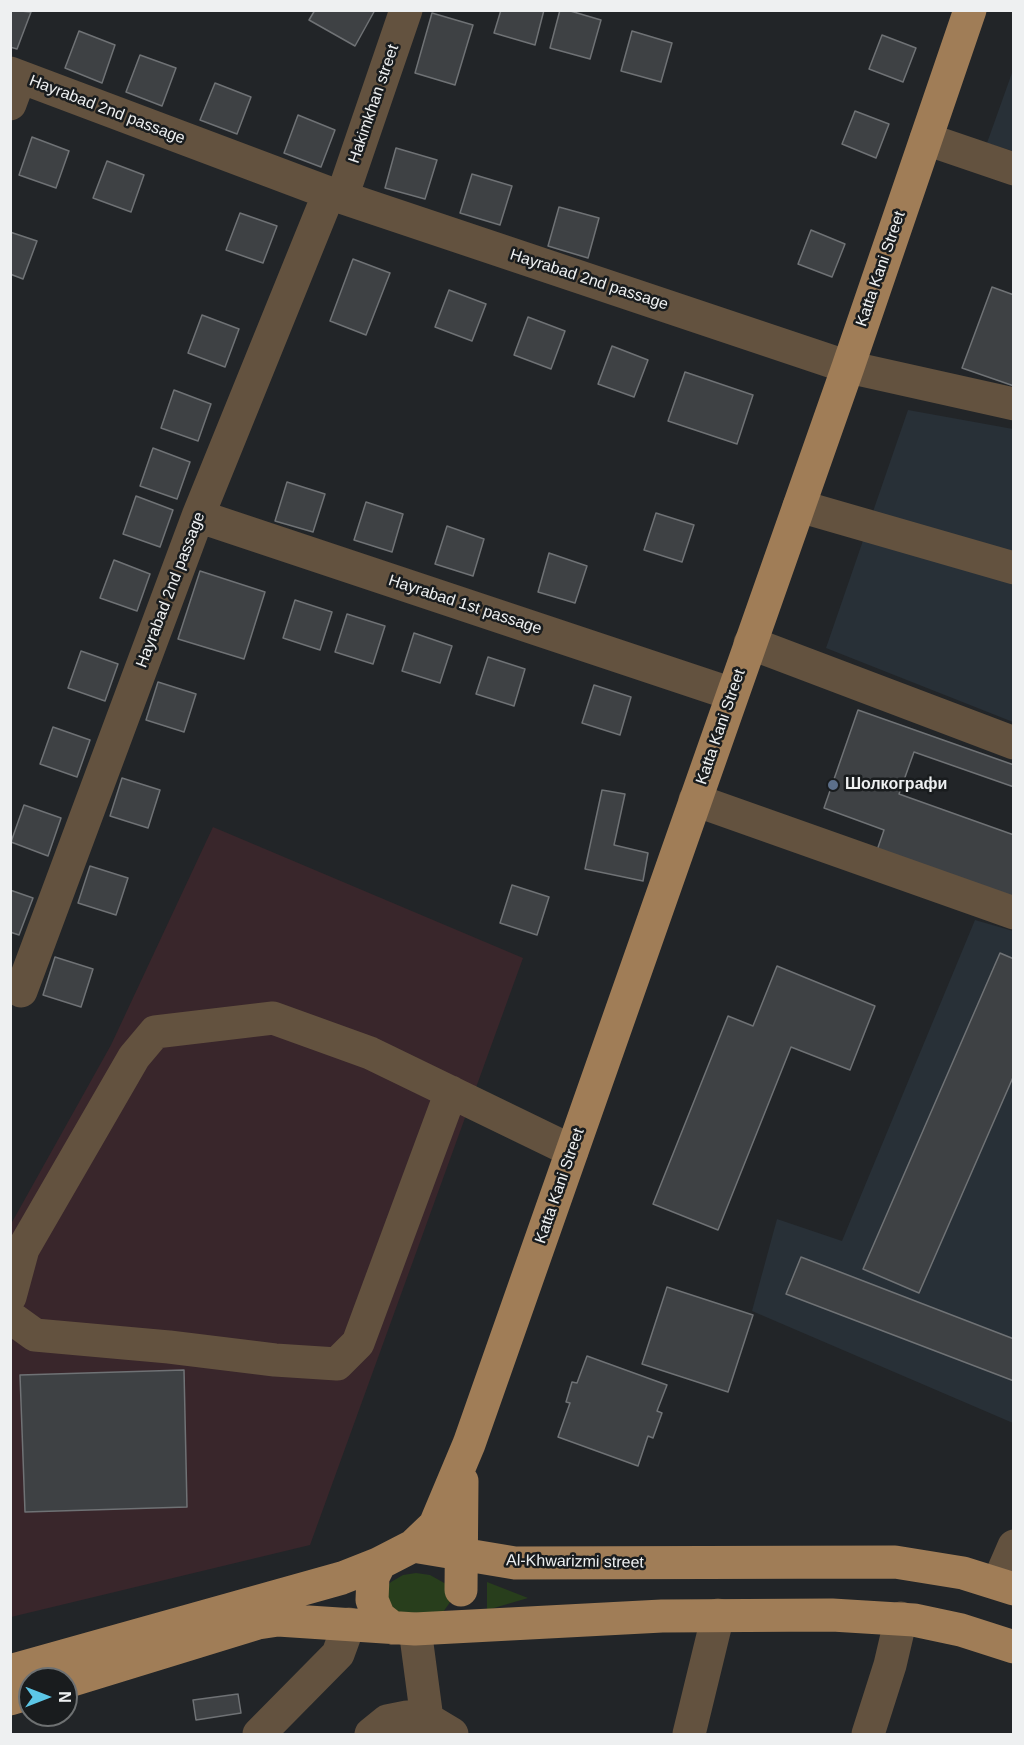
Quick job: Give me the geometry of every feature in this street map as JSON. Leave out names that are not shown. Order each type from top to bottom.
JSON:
[{"type":"main road","name":"Katta Kani Street","points":[[469,1444],[848,367],[970,10]]},
{"type":"main road","points":[[380,1563],[373,1577],[372,1600],[377,1614],[384,1623],[415,1629],[448,1622],[456,1611],[461,1590],[462,1490],[469,1444]]},
{"type":"main road","points":[[10,1671],[316,1586],[421,1547],[435,1525],[469,1444]]},
{"type":"main road","points":[[462,1490],[466,1506],[478,1528],[502,1555],[515,1563]]},
{"type":"main road","points":[[421,1547],[440,1553],[451,1563],[458,1575],[461,1590]]},
{"type":"main road","name":"Al-Khwarizmi street","points":[[421,1547],[515,1563],[895,1562],[940,1568],[1006,1586]]},
{"type":"main road","points":[[78,1678],[258,1623],[294,1620],[415,1629],[718,1615],[832,1615],[901,1618],[961,1630],[1014,1647]]},
{"type":"street","name":"Hakimkhаn street","points":[[335,195],[406,10]]},
{"type":"street","name":"Hayrаbаd 2nd passage","points":[[14,85],[848,367],[1014,404]]},
{"type":"street","points":[[926,139],[1014,169]]},
{"type":"street","name":"Hayrаbаd 2nd passage","points":[[21,991],[198,516],[335,195]]},
{"type":"street","points":[[799,506],[1014,568]]},
{"type":"street","name":"Hayrаbаd 1st passage","points":[[198,516],[732,694]]},
{"type":"street","points":[[750,643],[1014,743]]},
{"type":"street","points":[[695,800],[1014,913]]},
{"type":"street","points":[[10,1297],[23,1249],[134,1057],[155,1032],[273,1018],[370,1053],[572,1151]]},
{"type":"street","points":[[10,1317],[35,1335],[169,1347],[275,1360],[337,1364],[358,1343],[451,1092]]},
{"type":"street","points":[[1006,1586],[1014,1546]]},
{"type":"street","points":[[689,1734],[718,1615]]},
{"type":"street","points":[[868,1734],[890,1665],[901,1618]]},
{"type":"street","points":[[259,1734],[338,1654],[349,1624]]},
{"type":"street","points":[[371,1734],[387,1721],[407,1717],[440,1726],[415,1629]]},
{"type":"shaded area","points":[[1013,70],[1013,151],[987,143]]},
{"type":"shaded area","points":[[908,410],[1013,429],[1013,722],[826,648]]},
{"type":"shaded area","points":[[213,827],[523,958],[310,1545],[11,1617],[11,1224],[111,1045]]},
{"type":"shaded area","points":[[975,920],[1013,931],[1013,1423],[752,1311],[777,1219],[842,1241]]},
{"type":"green space","points":[[416,1573],[430,1575],[446,1584],[451,1601],[443,1612],[396,1615],[384,1592],[385,1588],[403,1575]]},
{"type":"green space","points":[[487,1582],[528,1598],[487,1610]]},
{"type":"building","points":[[10,10],[31,12],[17,49],[10,47]]},
{"type":"building","points":[[315,10],[375,10],[355,46],[309,20]]},
{"type":"building","points":[[501,10],[544,10],[535,45],[494,33]]},
{"type":"building","points":[[560,10],[601,20],[590,59],[550,48]]},
{"type":"building","points":[[432,13],[473,25],[455,85],[415,73]]},
{"type":"building","points":[[79,31],[115,45],[102,83],[65,68]]},
{"type":"building","points":[[632,31],[672,43],[661,82],[621,71]]},
{"type":"building","points":[[882,35],[916,48],[903,82],[869,69]]},
{"type":"building","points":[[140,55],[176,68],[162,106],[126,92]]},
{"type":"building","points":[[215,83],[251,97],[237,134],[200,120]]},
{"type":"building","points":[[855,111],[889,124],[876,158],[842,144]]},
{"type":"building","points":[[298,115],[335,130],[321,167],[284,153]]},
{"type":"building","points":[[32,137],[69,151],[56,188],[19,175]]},
{"type":"building","points":[[396,148],[437,160],[425,199],[385,188]]},
{"type":"building","points":[[107,161],[144,175],[131,212],[93,198]]},
{"type":"building","points":[[472,174],[512,186],[500,225],[460,213]]},
{"type":"building","points":[[559,207],[599,218],[588,258],[548,246]]},
{"type":"building","points":[[240,213],[277,226],[263,263],[226,250]]},
{"type":"building","points":[[811,230],[845,244],[832,277],[798,264]]},
{"type":"building","points":[[10,232],[37,241],[23,279],[10,274]]},
{"type":"building","points":[[353,259],[390,273],[366,335],[330,321]]},
{"type":"building","points":[[992,287],[1014,295],[1014,386],[962,368]]},
{"type":"building","points":[[449,290],[486,304],[472,341],[435,327]]},
{"type":"building","points":[[202,315],[239,329],[225,367],[188,353]]},
{"type":"building","points":[[528,317],[565,331],[551,369],[514,355]]},
{"type":"building","points":[[612,346],[648,360],[634,397],[598,384]]},
{"type":"building","points":[[685,372],[753,395],[737,444],[668,421]]},
{"type":"building","points":[[174,390],[211,404],[198,441],[161,428]]},
{"type":"building","points":[[153,448],[190,462],[177,499],[140,486]]},
{"type":"building","points":[[287,482],[325,494],[313,532],[275,521]]},
{"type":"building","points":[[136,496],[173,510],[160,547],[123,534]]},
{"type":"building","points":[[366,502],[403,514],[392,552],[354,540]]},
{"type":"building","points":[[656,513],[694,525],[682,562],[644,550]]},
{"type":"building","points":[[447,526],[484,539],[473,576],[435,564]]},
{"type":"building","points":[[549,553],[587,566],[575,603],[538,592]]},
{"type":"building","points":[[114,560],[150,574],[137,611],[100,598]]},
{"type":"building","points":[[200,571],[265,592],[244,659],[178,639]]},
{"type":"building","points":[[295,600],[332,612],[320,650],[283,638]]},
{"type":"building","points":[[347,614],[385,626],[373,664],[335,652]]},
{"type":"building","points":[[414,633],[452,646],[440,683],[402,671]]},
{"type":"building","points":[[81,651],[118,664],[105,701],[68,688]]},
{"type":"building","points":[[488,657],[525,669],[514,706],[476,694]]},
{"type":"building","points":[[158,682],[196,694],[184,732],[146,720]]},
{"type":"building","points":[[594,685],[631,697],[620,735],[582,723]]},
{"type":"building","points":[[858,710],[1014,765],[1014,787],[914,752],[899,794],[1014,835],[1014,909],[874,859],[884,830],[824,808]]},
{"type":"building","points":[[53,727],[90,740],[77,777],[40,764]]},
{"type":"building","points":[[122,778],[160,790],[148,828],[110,816]]},
{"type":"building","points":[[602,790],[625,794],[614,845],[648,853],[643,881],[585,869]]},
{"type":"building","points":[[24,805],[61,818],[48,856],[11,842]]},
{"type":"building","points":[[90,866],[128,878],[116,915],[78,903]]},
{"type":"building","points":[[512,885],[549,897],[537,935],[500,923]]},
{"type":"building","points":[[10,890],[33,898],[19,935],[10,932]]},
{"type":"building","points":[[1000,953],[1014,959],[1014,1075],[919,1293],[863,1269]]},
{"type":"building","points":[[55,957],[93,969],[81,1007],[43,995]]},
{"type":"building","points":[[777,966],[875,1006],[850,1070],[791,1047],[718,1230],[653,1204],[728,1016],[753,1026]]},
{"type":"building","points":[[801,1257],[1014,1339],[1014,1381],[786,1294]]},
{"type":"building","points":[[667,1287],[753,1315],[728,1392],[642,1364]]},
{"type":"building","points":[[587,1356],[667,1385],[657,1411],[662,1413],[653,1438],[648,1436],[638,1466],[558,1437],[570,1403],[566,1402],[572,1382],[577,1383]]},
{"type":"building","points":[[184,1370],[187,1507],[25,1512],[20,1375]]},
{"type":"building","points":[[238,1694],[241,1713],[196,1720],[193,1700]]},
{"type":"place","name":"Шолкографи","points":[[833,785]]}]
